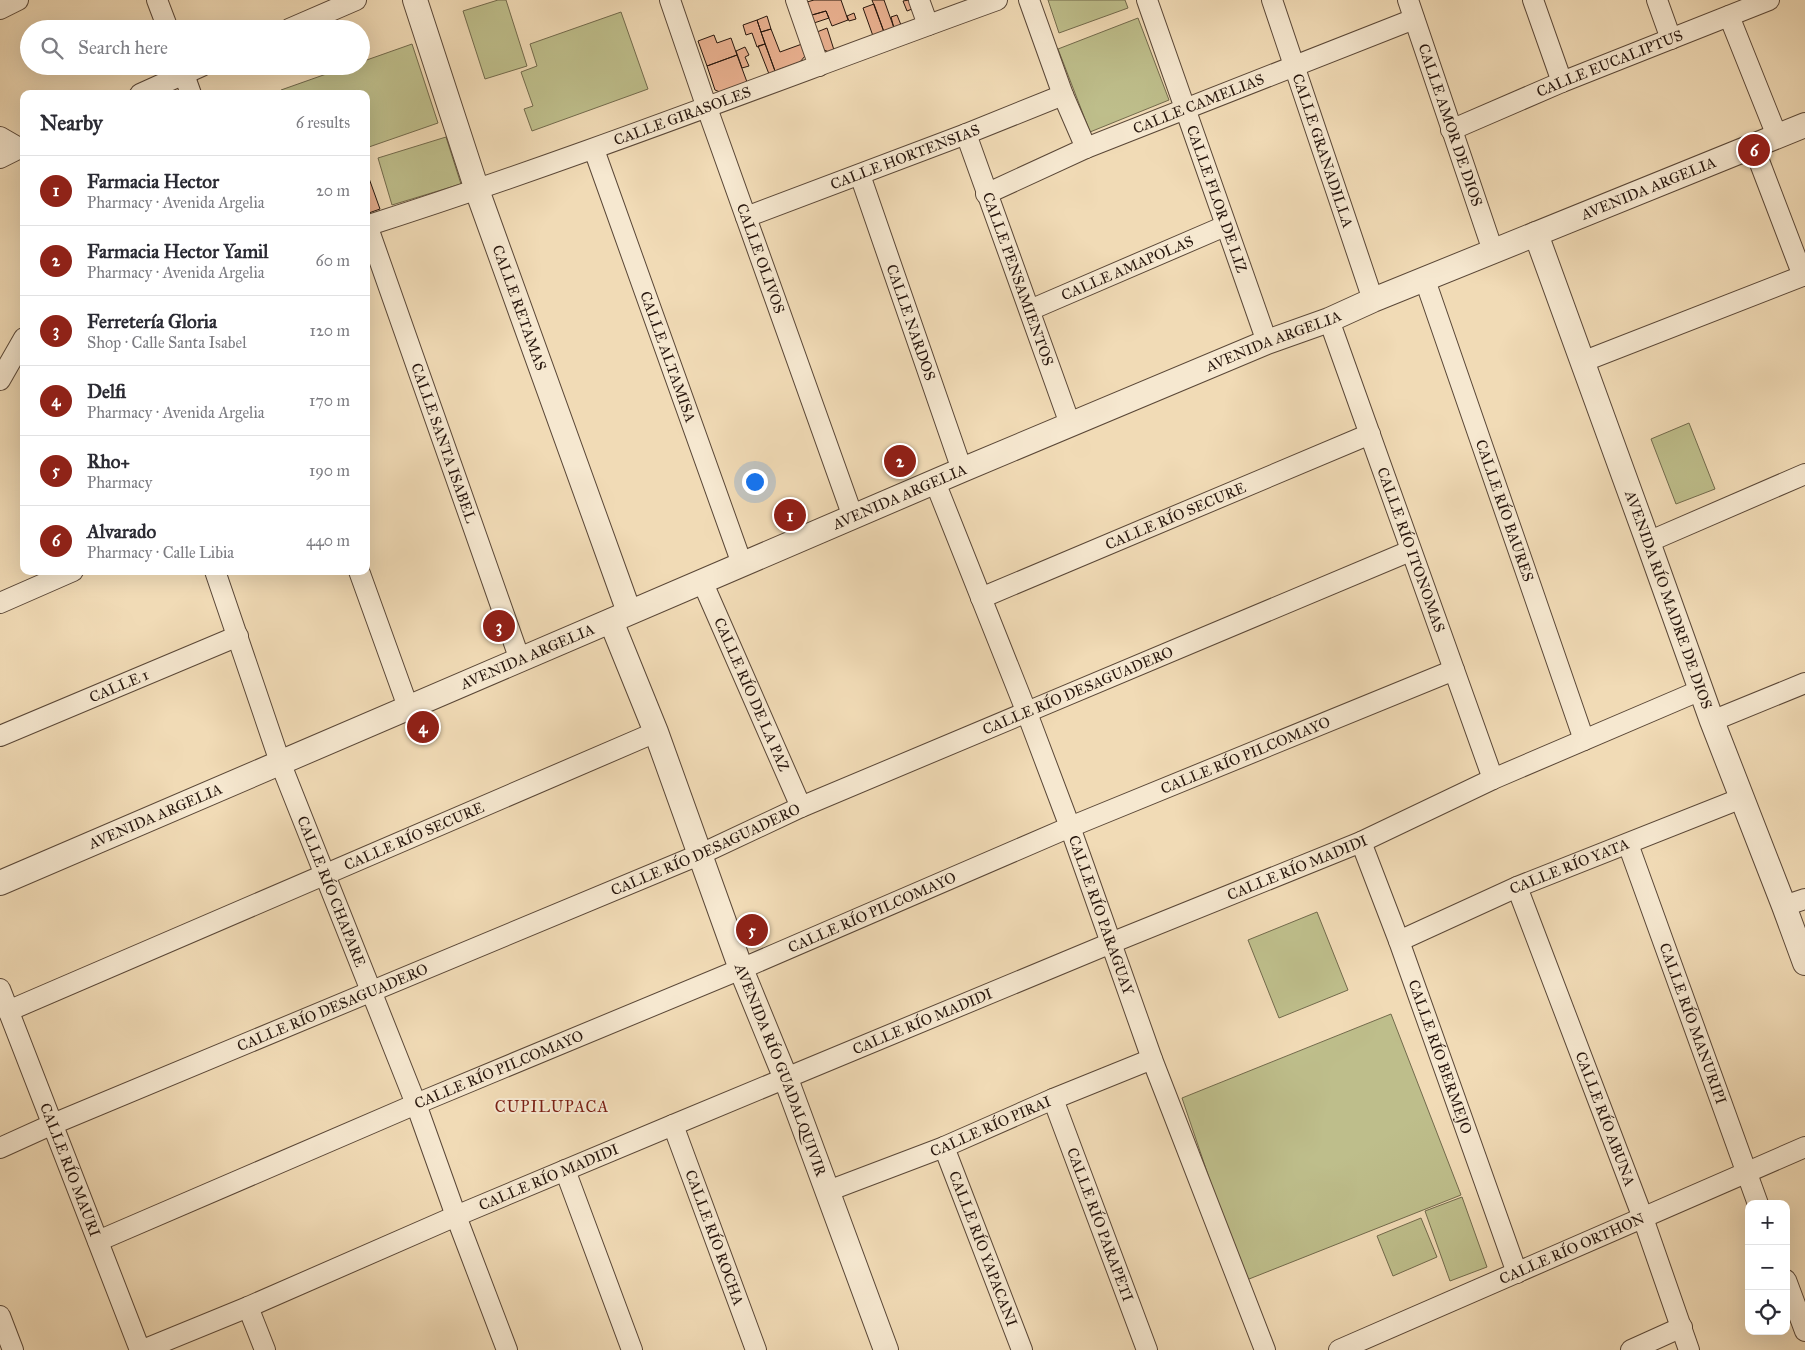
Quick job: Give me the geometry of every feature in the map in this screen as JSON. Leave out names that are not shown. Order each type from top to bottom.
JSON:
[{"type":"street","points":[[0,9],[18,0]]},
{"type":"street","points":[[158,0],[165,20]]},
{"type":"street","points":[[310,20],[356,0]]},
{"type":"street","name":"CALLE RETAMAS","points":[[415,0],[620,616]]},
{"type":"street","name":"CALLE OLIVOS","points":[[670,0],[853,517]]},
{"type":"street","points":[[796,0],[820,66]]},
{"type":"street","points":[[919,0],[928,25]]},
{"type":"street","name":"CALLE GIRASOLES","points":[[370,225],[593,150],[997,0]]},
{"type":"street","points":[[1029,0],[1063,95],[1086,148]]},
{"type":"street","name":"CALLE FLOR DE LIZ","points":[[1147,0],[1267,342]]},
{"type":"street","name":"CALLE GRANADILLA","points":[[1272,0],[1373,300]]},
{"type":"street","name":"CALLE AMOR DE DIOS","points":[[1408,0],[1493,251]]},
{"type":"street","points":[[1533,0],[1562,82]]},
{"type":"street","points":[[1658,0],[1671,39]]},
{"type":"street","name":"CALLE EUCALIPTUS","points":[[1451,130],[1562,82],[1770,0]]},
{"type":"street","points":[[1729,16],[1777,136]]},
{"type":"street","name":"CALLE CAMELIAS","points":[[986,194],[1086,148],[1414,19]]},
{"type":"street","points":[[147,90],[174,75]]},
{"type":"street","points":[[172,90],[180,75]]},
{"type":"street","points":[[185,75],[190,90]]},
{"type":"street","name":"CALLE HORTENSIAS","points":[[746,217],[860,175],[1063,95]]},
{"type":"street","name":"AVENIDA ARGELIA","points":[[0,883],[1070,424],[1267,342],[1329,320],[1373,300],[1805,125]]},
{"type":"street","name":"CALLE PENSAMIENTOS","points":[[966,134],[1070,424]]},
{"type":"street","points":[[0,137],[20,146]]},
{"type":"street","points":[[1582,362],[1804,276],[1753,145]]},
{"type":"street","points":[[0,158],[20,148]]},
{"type":"street","name":"CALLE ALTAMISA","points":[[593,150],[742,564]]},
{"type":"street","name":"CALLE NARDOS","points":[[860,175],[962,470]]},
{"type":"street","name":"CALLE AMAPOLAS","points":[[1030,310],[1225,226]]},
{"type":"street","name":"AVENIDA RÍO MADRE DE DIOS","points":[[1536,234],[1712,721],[1742,798],[1795,902],[1805,963]]},
{"type":"street","name":"CALLE SANTA ISABEL","points":[[370,235],[520,660]]},
{"type":"street","name":"CALLE RÍO BAURES","points":[[1425,280],[1584,740]]},
{"type":"street","name":"CALLE RÍO ITONOMAS","points":[[1329,320],[1493,779]]},
{"type":"street","points":[[0,380],[20,345]]},
{"type":"street","name":"CALLE RÍO SECURE","points":[[981,598],[1370,434]]},
{"type":"street","points":[[1648,542],[1805,474]]},
{"type":"street","name":"CALLE RÍO PARAGUAY","points":[[935,482],[1027,713],[1070,827],[1152,1059],[1265,1350]]},
{"type":"street","name":"CALLE RÍO DESAGUADERO","points":[[0,1148],[53,1124],[700,854],[801,807],[1410,551]]},
{"type":"street","points":[[24,592],[34,575]]},
{"type":"street","points":[[0,604],[64,575]]},
{"type":"street","name":"CALLE RÍO CHAPARE","points":[[216,575],[280,762],[416,1104],[456,1216],[508,1350]]},
{"type":"street","points":[[360,575],[408,707]]},
{"type":"street","name":"CALLE RÍO DE LA PAZ","points":[[702,581],[801,807]]},
{"type":"street","name":"AVENIDA RÍO GUADALQUIVIR","points":[[620,616],[656,732],[741,969],[786,1079],[886,1350]]},
{"type":"street","name":"CALLE 1","points":[[0,736],[238,636]]},
{"type":"street","name":"CALLE RÍO PILCOMAYO","points":[[98,1241],[416,1104],[741,969],[1070,827],[1454,670]]},
{"type":"street","points":[[1712,721],[1805,683]]},
{"type":"street","name":"CALLE RÍO MADIDI","points":[[141,1350],[248,1307],[456,1216],[673,1125],[1111,943],[1361,842],[1493,779],[1701,690]]},
{"type":"street","name":"CALLE RÍO SECURE","points":[[8,1011],[656,732]]},
{"type":"street","name":"CALLE RÍO YATA","points":[[1399,941],[1517,887],[1742,798]]},
{"type":"street","name":"CALLE RÍO BERMEJO","points":[[1361,842],[1399,941],[1516,1273]]},
{"type":"street","name":"CALLE RÍO MANURIPI","points":[[1628,844],[1757,1200]]},
{"type":"street","name":"CALLE RÍO ABUNA","points":[[1517,887],[1644,1218],[1689,1350]]},
{"type":"street","name":"CALLE RÍO MAURI","points":[[0,989],[141,1350]]},
{"type":"street","name":"CALLE RÍO PIRAI","points":[[828,1190],[944,1147],[1053,1099],[1152,1059]]},
{"type":"street","name":"CALLE RÍO PARAPETI","points":[[1053,1099],[1147,1350]]},
{"type":"street","name":"CALLE RÍO ROCHA","points":[[673,1125],[756,1350]]},
{"type":"street","name":"CALLE RÍO YAPACANI","points":[[944,1147],[1022,1350]]},
{"type":"street","name":"CALLE RÍO ORTHON","points":[[1339,1350],[1805,1147]]},
{"type":"street","points":[[565,1170],[632,1350]]},
{"type":"street","points":[[1790,1290],[1805,1331]]},
{"type":"street","points":[[248,1307],[265,1350]]},
{"type":"street","points":[[0,1316],[13,1350]]},
{"type":"street","points":[[1631,1350],[1682,1327]]},
{"type":"green space","points":[[498,0],[506,0],[527,66],[485,79],[463,11]]},
{"type":"green space","points":[[1048,0],[1125,0],[1128,8],[1059,33]]},
{"type":"green space","points":[[621,12],[648,89],[532,131],[524,109],[533,106],[521,72],[537,66],[530,44]]},
{"type":"green space","points":[[1138,18],[1169,100],[1090,132],[1058,49]]},
{"type":"green space","points":[[412,44],[438,123],[370,147],[370,90],[281,90],[324,75],[370,75],[370,59]]},
{"type":"green space","points":[[446,137],[461,184],[392,205],[378,158]]},
{"type":"green space","points":[[1689,423],[1715,489],[1676,504],[1651,439]]},
{"type":"green space","points":[[1317,912],[1348,990],[1279,1018],[1248,940]]},
{"type":"green space","points":[[1391,1014],[1461,1195],[1244,1281],[1182,1098]]},
{"type":"green space","points":[[1462,1197],[1487,1267],[1450,1281],[1425,1211]]},
{"type":"green space","points":[[1421,1218],[1437,1257],[1393,1276],[1377,1236]]},
{"type":"building","points":[[814,0],[841,0],[848,20],[832,26],[826,11],[812,15],[807,2]]},
{"type":"building","points":[[872,0],[884,0],[894,28],[884,32]]},
{"type":"building","points":[[909,0],[912,9],[907,11],[903,1]]},
{"type":"building","points":[[874,4],[884,32],[873,36],[863,8]]},
{"type":"building","points":[[826,11],[829,18],[814,23],[812,15]]},
{"type":"building","points":[[854,13],[856,19],[849,21],[847,16]]},
{"type":"building","points":[[897,15],[901,25],[894,28],[891,17]]},
{"type":"building","points":[[767,16],[771,29],[761,32],[757,20]]},
{"type":"building","points":[[757,20],[765,44],[757,47],[752,33],[746,35],[743,25]]},
{"type":"building","points":[[827,28],[834,50],[829,52],[824,50],[817,32]]},
{"type":"building","points":[[771,29],[780,52],[802,44],[805,56],[800,62],[775,71],[761,32]]},
{"type":"building","points":[[714,35],[717,43],[731,38],[737,55],[707,66],[698,41]]},
{"type":"building","points":[[765,44],[775,71],[769,74],[758,46]]},
{"type":"building","points":[[745,47],[749,55],[745,57],[749,66],[742,68],[736,51]]},
{"type":"building","points":[[737,55],[747,82],[720,92],[715,90],[707,66]]},
{"type":"building","points":[[370,181],[380,209],[370,213]]},
{"type":"place","name":"Alvarado","points":[[1754,150]]},
{"type":"place","name":"Farmacia Hector Yamil","points":[[900,461]]},
{"type":"place","name":"Farmacia Hector","points":[[790,515]]},
{"type":"place","name":"Ferretería Gloria","points":[[499,626]]},
{"type":"place","name":"Delfi","points":[[423,727]]},
{"type":"place","name":"Rho+","points":[[752,930]]},
{"type":"district","name":"CUPILUPACA","points":[[552,1106]]}]
